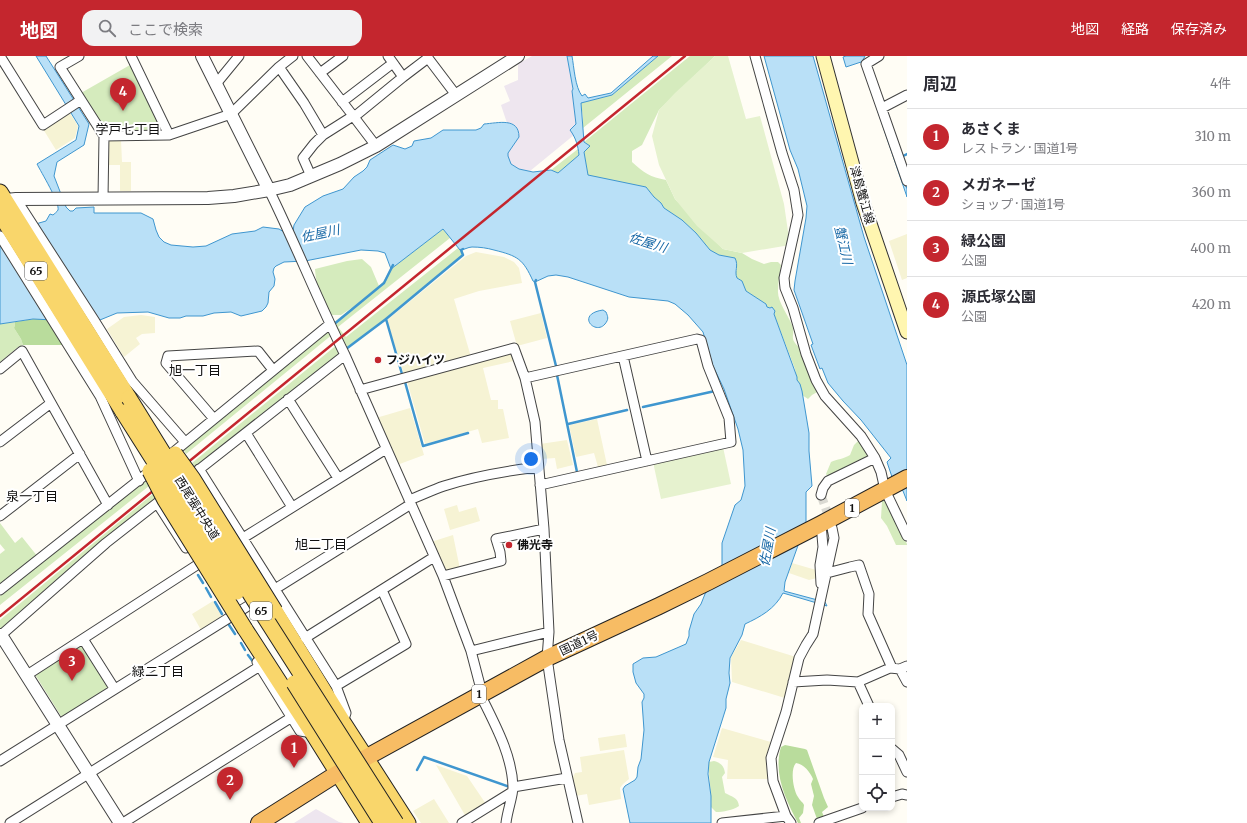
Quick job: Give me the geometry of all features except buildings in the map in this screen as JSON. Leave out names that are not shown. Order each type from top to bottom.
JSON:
[{"type":"highway","name":"国道1号","points":[[260,823],[338,773],[547,658],[659,606],[824,526],[907,478]]},
{"type":"main road","name":"津島蟹江線","points":[[823,56],[863,203],[907,332]]},
{"type":"main road","name":"西尾張中央道","points":[[8,206],[83,323],[260,609],[396,823]]},
{"type":"main road","name":"西尾張中央道","points":[[83,323],[123,412],[382,823]]},
{"type":"main road","name":"65","points":[[129,398],[159,431],[193,479],[343,722],[367,757],[408,823]]},
{"type":"main road","name":"65","points":[[123,412],[126,426],[165,500],[245,629],[313,733],[369,823]]},
{"type":"street","points":[[0,56],[43,125],[79,102]]},
{"type":"street","points":[[79,56],[60,67],[79,102],[104,136],[103,198]]},
{"type":"street","points":[[131,56],[170,135]]},
{"type":"street","points":[[202,56],[287,227],[443,576],[471,651],[481,694],[508,759],[512,790],[506,823]]},
{"type":"street","points":[[216,84],[239,56]]},
{"type":"street","points":[[104,136],[170,135],[231,114],[279,67],[293,56]]},
{"type":"street","points":[[308,56],[376,146]]},
{"type":"street","points":[[320,73],[343,56]]},
{"type":"street","points":[[8,206],[52,199],[208,198],[234,196],[290,185],[340,164],[376,146],[518,56]]},
{"type":"street","points":[[755,56],[794,190],[798,215],[784,278],[785,288],[816,380],[825,396],[861,436],[875,458],[881,472],[885,490],[907,536]]},
{"type":"street","points":[[311,176],[303,158],[314,144],[323,135],[353,117],[428,57],[456,95]]},
{"type":"street","points":[[873,58],[866,64],[907,181]]},
{"type":"street","points":[[342,102],[390,59],[403,77]]},
{"type":"street","points":[[279,67],[304,103],[323,135]]},
{"type":"street","points":[[882,108],[907,95]]},
{"type":"street","points":[[0,236],[100,396],[139,480]]},
{"type":"street","points":[[83,323],[185,442]]},
{"type":"street","points":[[0,590],[108,505],[330,324]]},
{"type":"street","points":[[525,378],[697,339],[701,340],[708,366],[728,418],[731,442],[540,485]]},
{"type":"street","points":[[360,390],[514,348],[525,378],[535,422],[544,529],[549,632],[547,658],[559,740],[578,823]]},
{"type":"street","points":[[0,369],[22,351],[108,505]]},
{"type":"street","points":[[214,419],[166,363],[168,356],[258,351],[273,370]]},
{"type":"street","points":[[120,823],[1,635],[106,543],[345,355]]},
{"type":"street","points":[[623,356],[647,461]]},
{"type":"street","points":[[288,399],[338,478]]},
{"type":"street","points":[[0,442],[51,403]]},
{"type":"street","points":[[116,431],[151,404]]},
{"type":"street","points":[[246,433],[292,507]]},
{"type":"street","points":[[243,538],[386,448]]},
{"type":"street","points":[[0,516],[80,454]]},
{"type":"street","points":[[821,495],[823,488],[828,481],[875,458]]},
{"type":"street","points":[[1,757],[58,724],[114,688],[275,590],[410,502],[443,486],[475,477],[500,471],[538,467]]},
{"type":"street","points":[[199,469],[336,686],[346,713],[343,722]]},
{"type":"street","points":[[157,503],[230,617],[300,731],[313,733]]},
{"type":"street","points":[[722,823],[789,820],[773,781],[771,758],[786,712],[799,658],[813,634],[827,573],[834,538],[824,526]]},
{"type":"street","points":[[820,601],[820,565],[824,526]]},
{"type":"street","points":[[443,576],[501,561],[496,539],[544,529]]},
{"type":"street","points":[[305,638],[434,557]]},
{"type":"street","points":[[27,675],[197,565]]},
{"type":"street","points":[[827,573],[859,565],[870,594],[868,614],[907,682]]},
{"type":"street","points":[[336,686],[406,644],[382,590]]},
{"type":"street","points":[[471,651],[549,632]]},
{"type":"street","points":[[83,639],[114,688]]},
{"type":"street","points":[[10,823],[260,666]]},
{"type":"street","points":[[793,682],[826,680],[858,682],[890,668],[900,668]]},
{"type":"street","points":[[858,682],[868,703]]},
{"type":"street","points":[[123,823],[292,717]]},
{"type":"street","points":[[895,751],[899,754],[907,772]]},
{"type":"street","points":[[462,823],[512,790],[567,778]]},
{"type":"street","points":[[895,796],[902,794],[907,795]]},
{"type":"street","points":[[819,823],[859,809]]},
{"type":"shaded area","points":[[532,56],[567,56],[573,89],[576,124],[570,130],[574,135],[530,171],[519,169],[511,164],[507,156],[519,137],[514,125],[507,123],[501,105],[510,101],[504,86],[518,80],[518,64]]},
{"type":"shaded area","points":[[70,113],[78,126],[75,138],[56,150],[43,129]]},
{"type":"shaded area","points":[[110,140],[121,140],[122,162],[131,162],[131,191],[120,191],[120,165],[107,165],[107,143]]},
{"type":"shaded area","points":[[907,234],[907,278],[902,280],[889,241]]},
{"type":"shaded area","points":[[476,252],[504,257],[514,262],[519,268],[522,283],[479,291],[454,299],[471,357],[404,375],[387,320],[466,256]]},
{"type":"shaded area","points":[[541,313],[547,338],[517,346],[510,321]]},
{"type":"shaded area","points":[[141,315],[155,317],[155,333],[142,334],[136,338],[140,344],[124,357],[107,329],[124,317]]},
{"type":"shaded area","points":[[510,353],[513,355],[514,361],[483,368],[491,400],[498,400],[498,409],[503,409],[509,438],[482,443],[478,429],[425,444],[407,381]]},
{"type":"shaded area","points":[[410,408],[424,455],[397,465],[376,418]]},
{"type":"shaded area","points":[[597,419],[607,465],[598,467],[594,453],[576,457],[569,425]]},
{"type":"shaded area","points":[[567,440],[573,465],[557,469],[555,458],[541,459],[540,444]]},
{"type":"shaded area","points":[[457,505],[459,512],[476,507],[480,521],[450,530],[444,509]]},
{"type":"shaded area","points":[[453,535],[460,569],[445,573],[431,542]]},
{"type":"shaded area","points":[[792,563],[816,570],[817,578],[809,580],[789,573]]},
{"type":"shaded area","points":[[213,601],[222,617],[201,630],[192,614]]},
{"type":"shaded area","points":[[741,640],[796,657],[785,698],[732,682],[731,657]]},
{"type":"shaded area","points":[[722,728],[771,742],[766,763],[768,779],[727,779],[728,760],[713,757]]},
{"type":"shaded area","points":[[625,734],[627,747],[600,751],[598,738]]},
{"type":"shaded area","points":[[624,750],[629,779],[620,788],[621,799],[589,805],[587,794],[575,796],[572,779],[575,773],[582,772],[580,757]]},
{"type":"shaded area","points":[[436,765],[467,776],[486,804],[466,817]]},
{"type":"shaded area","points":[[434,799],[449,823],[421,823],[413,811]]},
{"type":"shaded area","points":[[316,809],[339,822],[344,823],[294,823]]},
{"type":"green space","points":[[658,56],[672,56],[583,128],[581,103],[612,95]]},
{"type":"green space","points":[[690,56],[715,56],[659,110],[642,145],[632,151],[632,162],[648,174],[666,180],[675,199],[723,249],[742,253],[764,264],[778,262],[781,265],[778,287],[779,299],[792,325],[793,339],[799,347],[819,391],[808,399],[802,395],[797,382],[795,369],[774,314],[775,311],[767,307],[766,304],[746,291],[742,281],[737,278],[735,274],[737,269],[729,257],[719,255],[710,250],[696,233],[682,220],[664,208],[646,187],[588,176],[584,152],[590,146],[584,142]]},
{"type":"green space","points":[[715,56],[728,56],[746,119],[760,116],[784,204],[790,245],[742,253],[723,249],[697,226],[675,199],[659,165],[652,136],[659,110]]},
{"type":"green space","points":[[130,65],[163,128],[160,132],[109,132],[104,129],[81,93]]},
{"type":"green space","points":[[578,149],[579,155],[558,173],[551,170]]},
{"type":"green space","points":[[443,229],[450,238],[338,327],[346,337],[458,248],[461,250],[462,255],[385,319],[345,349],[332,324],[353,307],[341,315],[332,315],[320,294],[315,269],[362,259],[371,267],[379,286],[391,269]]},
{"type":"green space","points":[[33,319],[47,319],[63,345],[23,345],[14,328],[15,322]]},
{"type":"green space","points":[[15,322],[14,328],[23,345],[18,347],[0,362],[0,324]]},
{"type":"green space","points":[[328,330],[333,334],[186,454],[183,449]]},
{"type":"green space","points":[[338,344],[339,354],[195,467],[192,463]]},
{"type":"green space","points":[[860,439],[869,454],[868,458],[829,478],[826,474],[831,462],[850,455],[854,445]]},
{"type":"green space","points":[[723,447],[731,484],[661,499],[653,462]]},
{"type":"green space","points":[[145,481],[149,486],[0,605],[0,596]]},
{"type":"green space","points":[[154,493],[156,497],[0,630],[0,620]]},
{"type":"green space","points":[[885,500],[907,545],[896,545],[887,526],[881,518],[882,501]]},
{"type":"green space","points":[[0,523],[15,543],[22,537],[38,557],[0,586],[0,554],[5,550],[0,544]]},
{"type":"green space","points":[[81,645],[84,646],[108,686],[107,690],[64,717],[61,716],[36,676],[36,673]]},
{"type":"green space","points":[[785,745],[807,750],[828,807],[822,812],[824,817],[817,819],[812,805],[814,796],[811,784],[813,779],[812,776],[804,767],[796,763],[793,770],[794,785],[796,794],[804,805],[803,813],[799,818],[801,823],[798,823],[785,796],[780,777],[779,757],[781,747]]},
{"type":"green space","points":[[714,761],[724,768],[725,773],[722,777],[725,793],[736,799],[739,806],[722,812],[716,812],[711,807],[709,762]]},
{"type":"water","name":"佐屋川","points":[[36,56],[46,56],[89,124],[84,145],[57,162],[54,176],[66,207],[70,211],[73,211],[76,208],[94,207],[94,213],[141,213],[153,219],[159,237],[164,242],[171,245],[193,247],[206,246],[232,234],[255,231],[263,227],[279,229],[284,232],[293,231],[294,225],[305,207],[323,196],[343,189],[354,177],[367,167],[370,160],[393,145],[405,149],[412,146],[414,141],[431,138],[443,130],[476,130],[481,128],[484,124],[501,122],[512,124],[516,126],[519,137],[508,153],[511,164],[519,169],[533,172],[551,170],[558,173],[579,155],[574,136],[570,130],[576,124],[573,89],[567,56],[572,56],[576,82],[582,96],[585,94],[588,98],[611,93],[653,56],[658,56],[612,95],[581,103],[584,142],[590,146],[584,152],[588,175],[646,187],[664,208],[682,220],[696,233],[710,250],[719,255],[735,258],[737,264],[737,278],[742,281],[746,291],[766,304],[767,307],[772,307],[775,311],[774,314],[802,391],[809,433],[812,486],[806,492],[806,523],[785,582],[784,591],[825,602],[827,606],[783,593],[776,604],[762,615],[745,624],[742,635],[730,658],[730,683],[726,699],[726,708],[709,762],[708,774],[711,796],[711,823],[630,823],[623,789],[637,777],[641,759],[644,730],[642,702],[644,694],[636,683],[633,672],[633,664],[643,658],[656,657],[686,644],[694,614],[722,566],[722,543],[735,505],[741,500],[745,486],[743,450],[738,429],[724,389],[713,366],[703,332],[688,315],[675,304],[668,301],[629,297],[568,277],[556,275],[548,276],[535,282],[523,263],[509,254],[483,248],[470,247],[460,250],[443,229],[391,269],[385,253],[378,251],[361,250],[305,261],[284,262],[274,268],[274,286],[269,292],[266,307],[262,311],[241,316],[231,312],[214,313],[203,316],[186,316],[180,318],[169,318],[148,312],[117,313],[95,322],[33,319],[0,324],[0,239],[46,221],[50,214],[53,215],[58,211],[58,206],[53,194],[37,164],[76,140],[79,126]]},
{"type":"water","name":"蟹江川","points":[[764,56],[813,56],[864,237],[907,365],[907,501],[903,491],[892,477],[887,462],[891,458],[861,420],[828,383],[822,368],[820,369],[811,345],[813,344],[794,290],[807,206],[798,169],[790,150]]},
{"type":"water","points":[[865,56],[863,60],[907,189],[907,197],[861,62],[846,67],[843,57]]},
{"type":"water","points":[[603,310],[606,312],[608,319],[605,324],[601,327],[593,326],[590,323],[590,316],[595,312]]},
{"type":"waterway","points":[[903,156],[907,154]]},
{"type":"waterway","points":[[402,374],[386,319],[463,255],[461,250],[463,249]]},
{"type":"waterway","points":[[333,325],[384,283],[393,265]]},
{"type":"waterway","points":[[536,280],[535,282],[556,366]]},
{"type":"waterway","points":[[346,349],[386,319]]},
{"type":"waterway","points":[[557,375],[577,472]]},
{"type":"waterway","points":[[405,382],[423,446],[468,433]]},
{"type":"waterway","points":[[643,407],[715,391]]},
{"type":"waterway","points":[[568,424],[627,410]]},
{"type":"waterway","points":[[198,575],[203,583]]},
{"type":"waterway","points":[[206,588],[211,597]]},
{"type":"waterway","points":[[215,602],[222,614]]},
{"type":"waterway","points":[[229,625],[235,634]]},
{"type":"waterway","points":[[241,643],[245,650]]},
{"type":"waterway","points":[[248,655],[254,663]]},
{"type":"waterway","points":[[417,770],[424,757],[510,787]]},
{"type":"tunnel","points":[[821,495],[831,523]]},
{"type":"railway","points":[[0,616],[685,56]]},
{"type":"place","name":"源氏塚公園","points":[[123,111]]},
{"type":"place","name":"フジハイツ","points":[[378,360]]},
{"type":"place","name":"佛光寺","points":[[509,545]]},
{"type":"place","name":"緑公園","points":[[72,681]]},
{"type":"place","name":"あさくま","points":[[294,768]]},
{"type":"place","name":"メガネーゼ","points":[[230,800]]},
{"type":"district","name":"学戸七丁目","points":[[128,129]]},
{"type":"district","name":"旭一丁目","points":[[195,370]]},
{"type":"district","name":"泉一丁目","points":[[32,496]]},
{"type":"district","name":"旭二丁目","points":[[321,544]]},
{"type":"district","name":"緑二丁目","points":[[158,671]]}]
